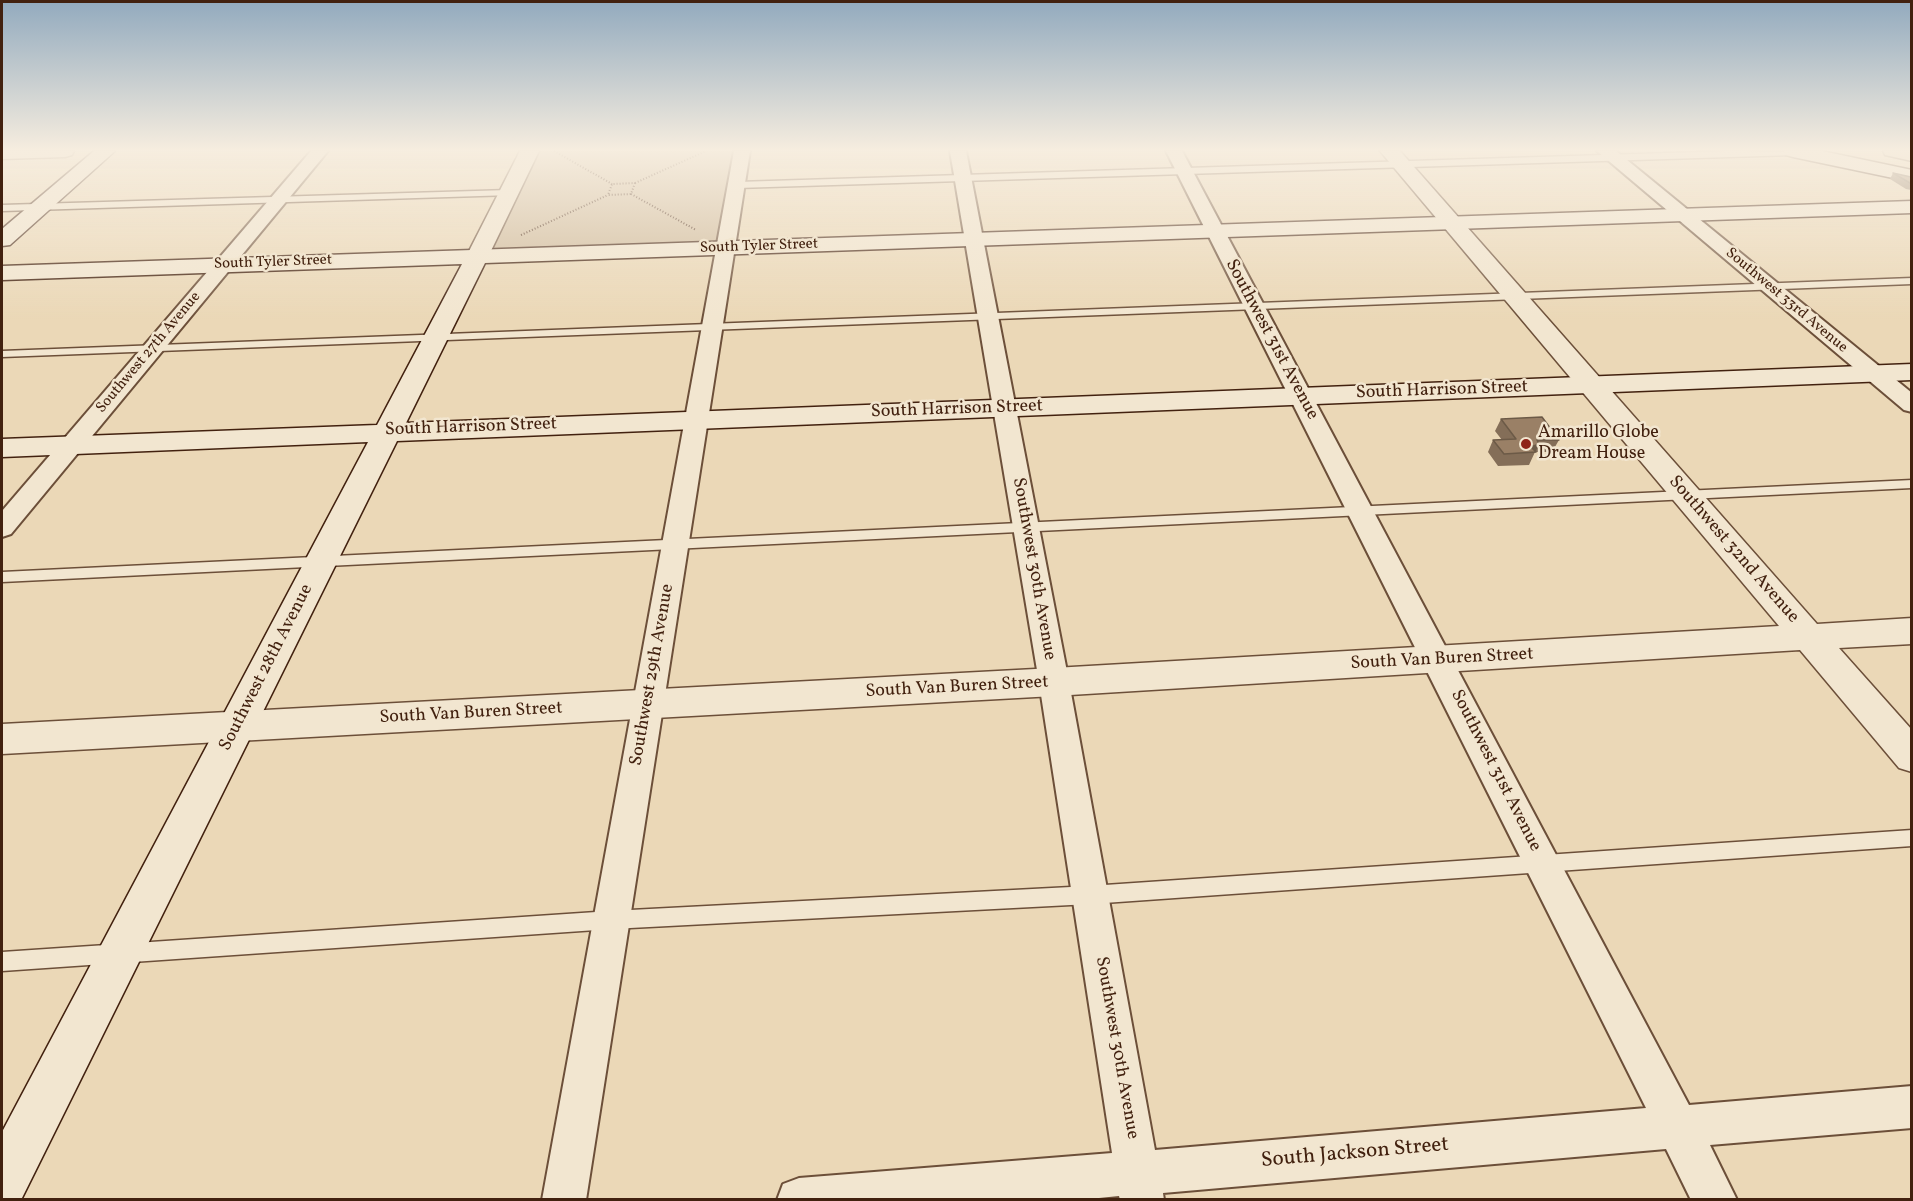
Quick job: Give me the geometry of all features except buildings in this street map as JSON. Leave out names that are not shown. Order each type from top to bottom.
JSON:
[{"type":"main road","points":[[2,240],[40,207]]},
{"type":"main road","name":"Southwest 28th Avenue","points":[[2,1183],[502,207]]},
{"type":"main road","name":"Southwest 32nd Avenue","points":[[1439,207],[1911,757]]},
{"type":"main road","name":"South Tyler Street","points":[[2,273],[1884,207]]},
{"type":"main road","name":"South Harrison Street","points":[[2,448],[389,430],[1005,409],[1911,372]]},
{"type":"main road","name":"South Van Buren Street","points":[[2,739],[647,705],[1911,632]]},
{"type":"street","name":"Southwest 27th Avenue","points":[[2,528],[272,207]]},
{"type":"street","name":"Southwest 29th Avenue","points":[[564,1200],[734,207]]},
{"type":"street","name":"Southwest 30th Avenue","points":[[968,207],[1026,526],[1139,1186]]},
{"type":"street","name":"Southwest 31st Avenue","points":[[1202,207],[1715,1200]]},
{"type":"street","name":"Southwest 33rd Avenue","points":[[1672,207],[1911,405]]},
{"type":"street","name":"South Jackson Street","points":[[799,1200],[1139,1186],[1676,1126],[1911,1107]]},
{"type":"lane","points":[[2,208],[21,207]]},
{"type":"lane","points":[[2,354],[1911,281]]},
{"type":"lane","points":[[2,577],[1026,526],[1361,513],[1911,484]]},
{"type":"lane","points":[[2,962],[611,920],[1090,895],[1911,838]]},
{"type":"path","points":[[512,239],[582,207]]},
{"type":"path","points":[[655,207],[698,231]]},
{"type":"shaded area","points":[[509,207],[723,207],[716,244],[487,252]]},
{"type":"place","name":"Amarillo Globe Dream House","points":[[1526,444]]}]
